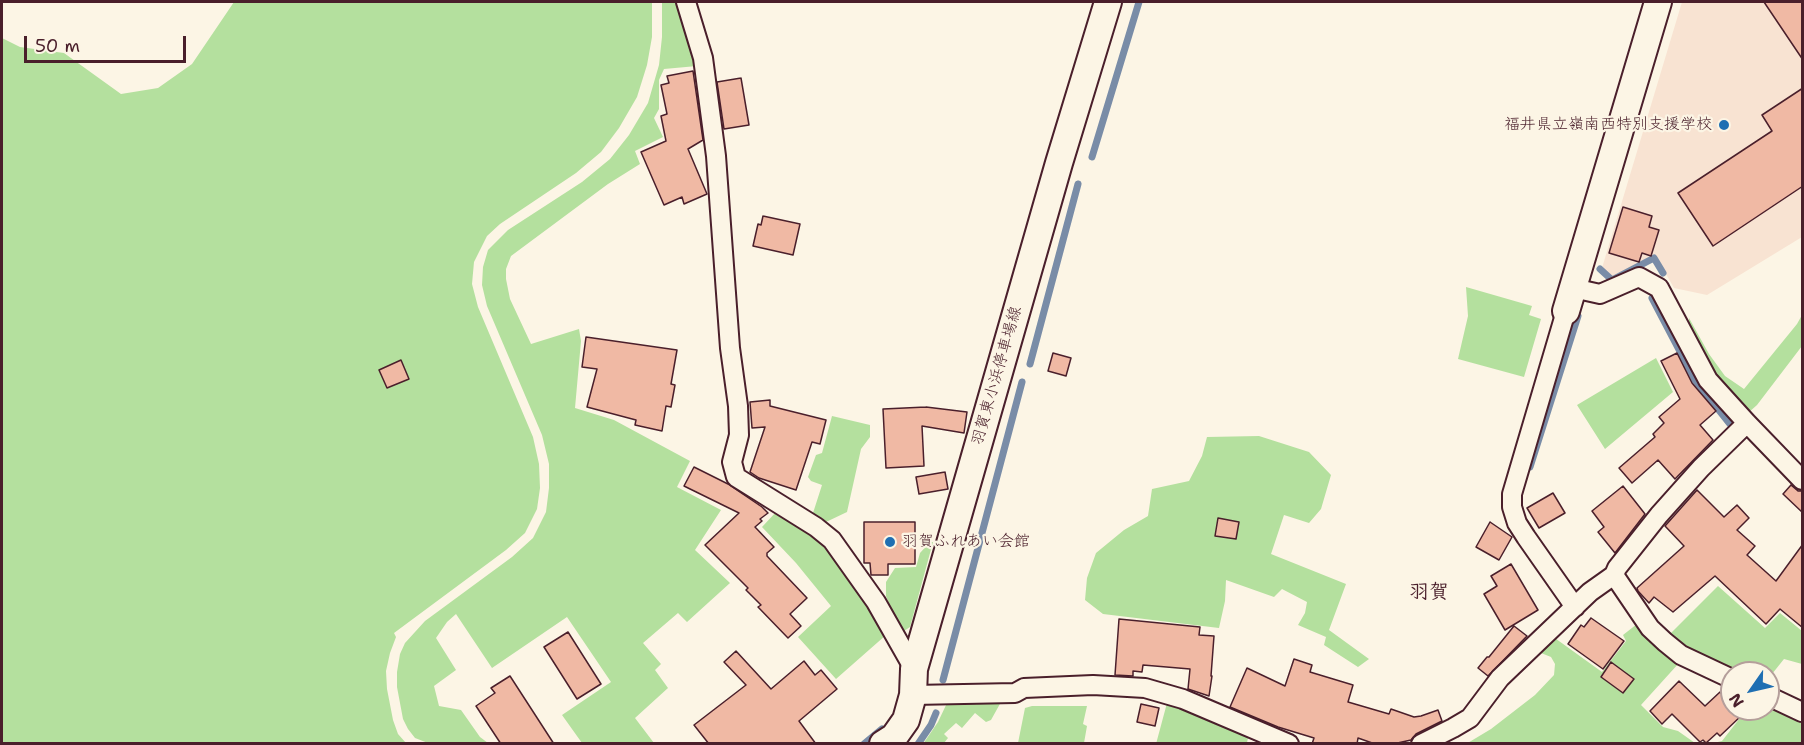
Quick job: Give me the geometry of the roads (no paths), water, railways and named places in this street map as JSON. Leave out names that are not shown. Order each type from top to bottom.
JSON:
[{"type":"main road","name":"羽賀東小浜停車場線","points":[[883,744],[894,737],[906,720],[913,695],[914,669],[1056,174],[1108,2]]},
{"type":"main road","points":[[1569,299],[1658,2]]},
{"type":"street","points":[[686,2],[703,58],[716,156],[730,348],[738,406],[739,435],[732,462],[736,477],[816,527],[832,540],[876,602],[914,669]]},
{"type":"street","points":[[1575,607],[1517,523],[1512,507],[1512,494],[1569,299],[1599,294],[1639,277],[1659,288],[1708,380],[1803,480]]},
{"type":"street","points":[[1421,744],[1470,718],[1500,678],[1590,592],[1614,575],[1617,568],[1659,515],[1701,468],[1747,423]]},
{"type":"street","points":[[1614,575],[1650,628],[1665,642],[1681,655],[1720,673]]},
{"type":"street","points":[[913,695],[1015,693],[1024,688],[1093,685],[1145,688],[1183,699],[1289,744]]},
{"type":"street","points":[[1780,701],[1803,712]]},
{"type":"waterway","points":[[1092,157],[1139,2]]},
{"type":"waterway","points":[[1030,364],[1078,184]]},
{"type":"waterway","points":[[1600,269],[1612,280],[1654,258],[1663,273]]},
{"type":"waterway","points":[[1652,298],[1695,380],[1730,424]]},
{"type":"waterway","points":[[1530,467],[1578,316]]},
{"type":"waterway","points":[[943,680],[1022,382]]},
{"type":"waterway","points":[[918,744],[936,713]]},
{"type":"waterway","points":[[864,744],[882,729]]},
{"type":"place","name":"福井県立嶺南西特別支援学校","points":[[1724,125]]},
{"type":"place","name":"羽賀ふれあい会館","points":[[890,542]]},
{"type":"district","name":"羽賀","points":[[1429,593]]}]
